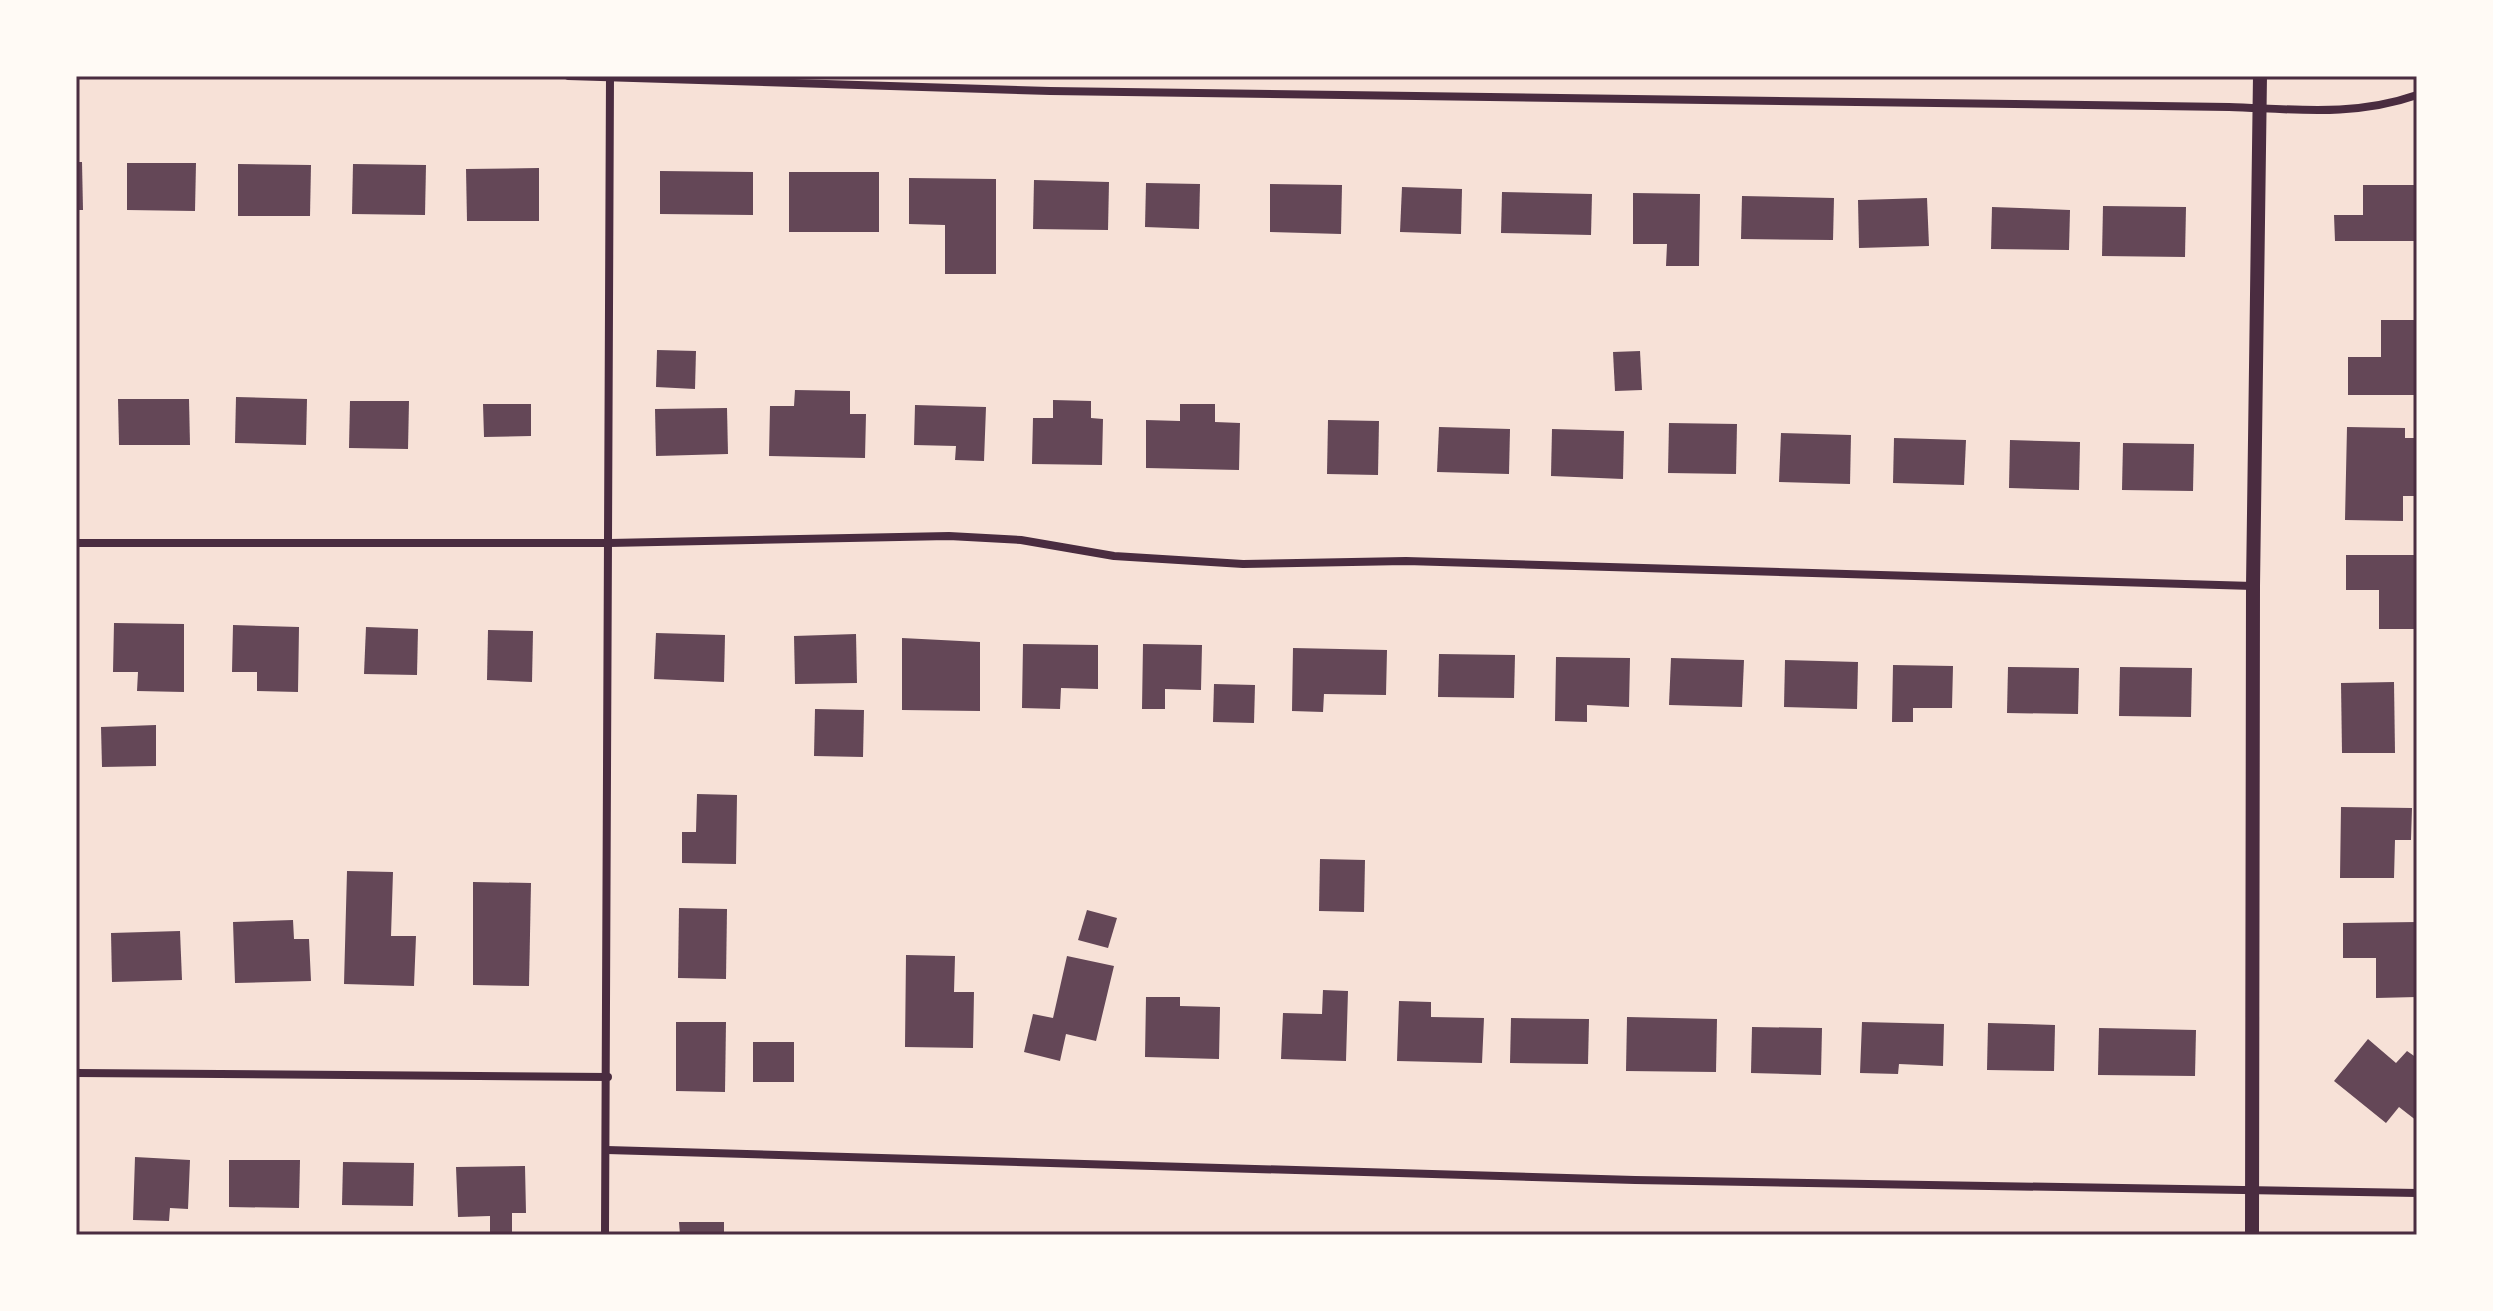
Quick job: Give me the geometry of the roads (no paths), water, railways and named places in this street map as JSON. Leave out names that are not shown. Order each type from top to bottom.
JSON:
[{"type":"street","points":[[568,76],[1082,91],[2259,108],[2309,112],[2352,111],[2417,95]]},
{"type":"street","points":[[2252,1235],[2253,586],[2260,76]]},
{"type":"street","points":[[605,1235],[610,77]]},
{"type":"street","points":[[76,543],[610,543],[949,536],[1021,540],[1114,556],[1243,564],[1406,561],[2253,586]]},
{"type":"street","points":[[76,1073],[608,1077]]},
{"type":"street","points":[[607,1150],[1635,1180],[2417,1193]]}]
